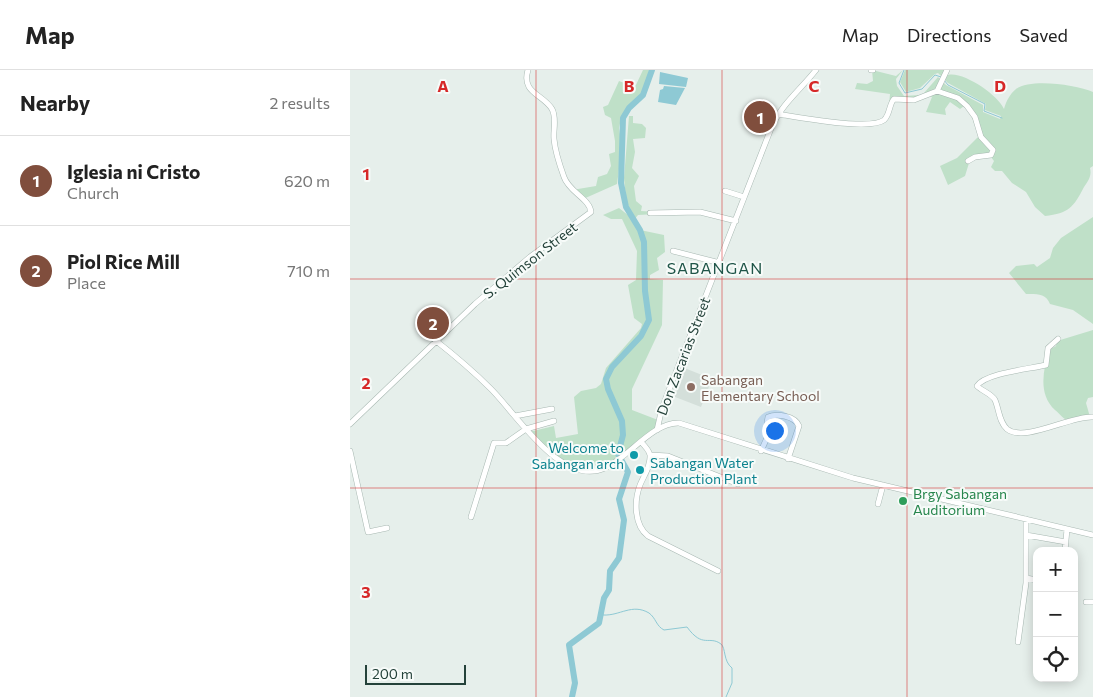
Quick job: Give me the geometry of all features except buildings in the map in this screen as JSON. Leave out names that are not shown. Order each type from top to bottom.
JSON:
[{"type":"street","name":"S. Quimson Street","points":[[350,424],[435,340],[518,267],[592,212],[589,206],[574,193],[565,180],[554,142],[553,112],[549,105],[534,95],[529,87],[526,78],[528,70]]},
{"type":"street","name":"Don Zacarias Street","points":[[657,430],[662,408],[778,114],[816,70]]},
{"type":"street","points":[[937,91],[947,70]]},
{"type":"street","points":[[778,114],[849,124],[872,123],[884,120],[894,99],[914,100],[937,91],[958,98],[967,106],[975,117],[981,136],[993,150],[991,155],[975,157],[968,161]]},
{"type":"street","points":[[725,191],[744,197]]},
{"type":"street","points":[[650,213],[700,212],[736,221]]},
{"type":"street","points":[[673,251],[720,263]]},
{"type":"street","points":[[1058,339],[1048,348],[1046,365],[990,377],[981,381],[977,386],[995,400],[1001,418],[1008,430],[1029,432],[1035,429],[1048,429],[1071,419],[1093,417]]},
{"type":"street","points":[[435,340],[490,388],[526,429],[556,457],[574,468],[586,471],[600,470],[622,458],[657,430],[670,424],[684,424],[761,451],[883,486],[1093,535]]},
{"type":"street","points":[[515,416],[552,409]]},
{"type":"street","points":[[761,451],[771,429],[767,423],[768,418],[780,415],[795,420],[799,426],[788,459]]},
{"type":"street","points":[[472,518],[493,444],[506,442],[526,429],[554,420]]},
{"type":"street","points":[[641,442],[650,455],[648,469],[638,492],[637,523],[640,530],[648,536],[718,571]]},
{"type":"street","points":[[350,451],[368,532],[387,528]]},
{"type":"street","points":[[650,455],[668,456],[738,484]]},
{"type":"street","points":[[878,504],[883,486]]},
{"type":"street","points":[[1018,642],[1026,578],[1026,519]]},
{"type":"street","points":[[1066,547],[1067,529]]},
{"type":"street","points":[[1026,535],[1066,542]]},
{"type":"street","points":[[1026,578],[1033,579]]},
{"type":"street","points":[[1086,602],[1093,602]]},
{"type":"shaded area","name":"Sabangan Elementary School","points":[[682,367],[712,379],[701,407],[670,395]]},
{"type":"green space","points":[[643,70],[649,70],[644,95],[628,106],[621,119],[619,128],[622,147],[617,184],[581,200],[572,190],[596,186],[598,177],[607,174],[611,166],[609,154],[615,152],[611,118],[605,115],[603,107],[608,105],[619,81],[635,87]]},
{"type":"green space","points":[[872,70],[896,76],[903,70],[896,79],[897,86],[904,96],[920,95],[920,98],[896,97],[889,105],[890,94],[855,89],[857,83],[867,84],[873,81]]},
{"type":"green space","points":[[905,70],[945,70],[948,75],[971,80],[995,97],[1004,109],[1008,98],[1016,89],[1032,84],[1065,85],[1093,92],[1093,166],[1090,168],[1088,180],[1077,200],[1065,211],[1045,216],[1035,207],[1026,192],[1012,183],[1002,171],[995,171],[991,167],[994,161],[991,157],[974,157],[969,163],[965,176],[948,185],[940,166],[957,158],[979,136],[967,104],[960,109],[950,102],[945,109],[946,115],[926,112],[932,97],[924,93],[938,77],[946,85],[983,105],[983,112],[1000,119],[1001,116],[985,110],[986,104],[948,83],[938,73],[920,88],[906,92],[900,82]]},
{"type":"green space","points":[[629,116],[633,116],[633,123],[642,124],[646,128],[645,138],[633,139],[635,152],[632,168],[639,176],[634,186],[636,201],[642,206],[641,211],[656,212],[656,214],[638,215],[634,220],[640,230],[664,235],[665,252],[657,258],[659,270],[650,275],[650,279],[663,280],[662,325],[632,389],[632,410],[658,420],[648,439],[631,453],[590,472],[560,460],[529,432],[554,426],[556,438],[578,434],[574,397],[581,391],[596,388],[601,384],[606,368],[641,328],[642,324],[634,318],[628,285],[636,280],[637,251],[622,219],[611,219],[603,215],[619,208],[633,219],[626,199],[624,178]]},
{"type":"green space","points":[[1093,217],[1093,324],[1073,310],[1050,304],[1043,296],[1026,294],[1009,273],[1016,266],[1034,264],[1037,267],[1050,258],[1053,248],[1061,238]]},
{"type":"green space","points":[[1093,330],[1093,397],[1088,398],[1086,403],[1090,417],[1070,421],[1055,410],[1046,397],[1043,382],[1049,350],[1056,346],[1057,341]]},
{"type":"green space","name":"Brgy Sabangan Auditorium","points":[[903,495],[909,501],[903,507],[897,501]]},
{"type":"water","points":[[660,72],[688,78],[686,87],[659,84]]},
{"type":"water","points":[[664,86],[685,88],[676,105],[658,102],[660,90]]},
{"type":"waterway","points":[[572,697],[575,683],[569,645],[599,623],[604,598],[609,590],[610,571],[619,558],[624,520],[619,499],[628,472],[618,454],[623,435],[622,421],[608,389],[606,379],[612,367],[641,336],[649,320],[645,291],[644,242],[640,230],[626,207],[621,183],[623,118],[629,108],[643,95],[652,70]]},
{"type":"waterway","points":[[904,70],[899,83],[905,93],[922,89],[935,75],[941,77]]},
{"type":"waterway","points":[[944,80],[948,85],[985,104],[984,111],[1002,118]]},
{"type":"waterway","points":[[601,609],[603,615],[637,609],[643,610],[649,613],[664,630],[687,627],[697,638],[721,644],[724,648],[727,662],[732,668],[732,683],[726,697]]},
{"type":"place","name":"Iglesia ni Cristo","points":[[760,117]]},
{"type":"place","name":"Piol Rice Mill","points":[[433,323]]},
{"type":"place","name":"Sabangan Elementary School","points":[[691,387]]},
{"type":"place","name":"Welcome to Sabangan arch","points":[[634,455]]},
{"type":"place","name":"Sabangan Water Production Plant","points":[[640,470]]},
{"type":"place","name":"Brgy Sabangan Auditorium","points":[[903,501]]},
{"type":"district","name":"SABANGAN","points":[[715,267]]}]
